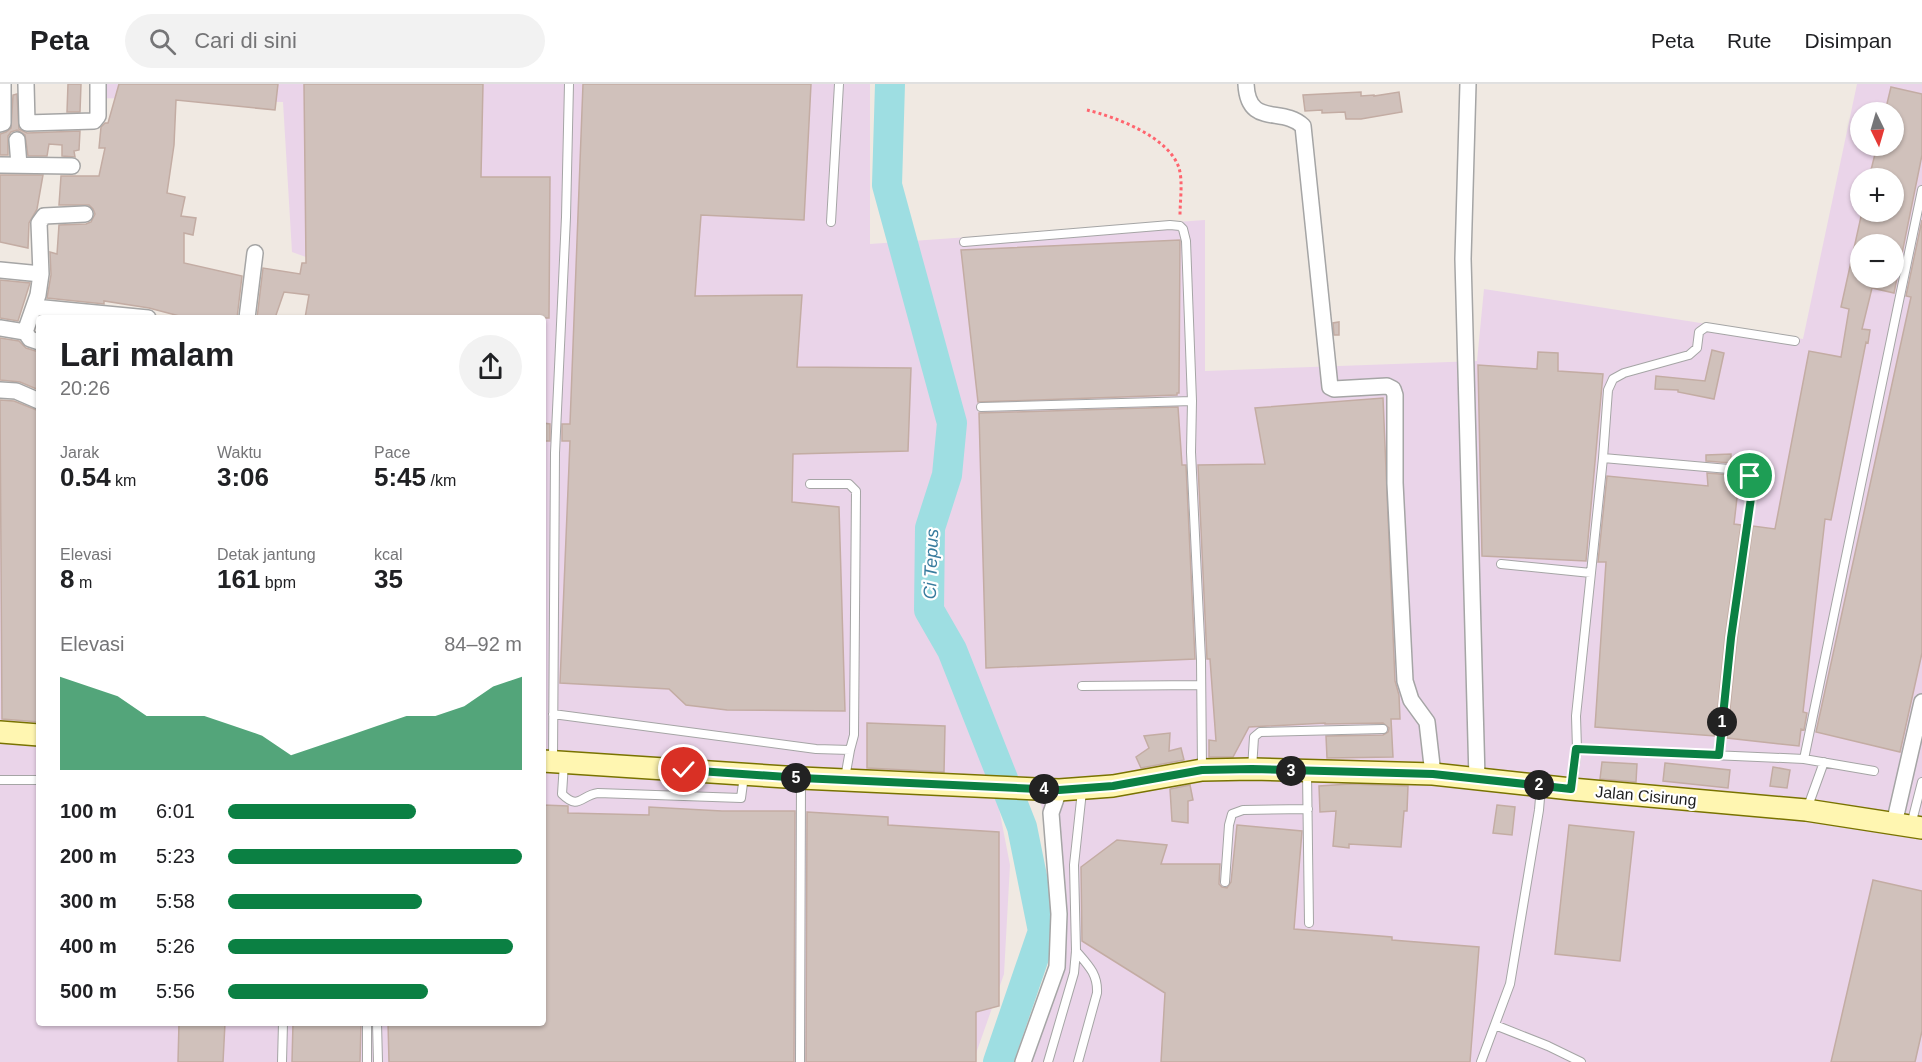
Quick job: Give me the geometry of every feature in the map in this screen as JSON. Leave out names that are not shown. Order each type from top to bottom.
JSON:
[{"type":"main road","points":[[0,732],[36,735]]},
{"type":"main road","name":"Jalan Cisirung","points":[[553,761],[801,778],[1059,790],[1113,786],[1202,770],[1252,769],[1433,774],[1806,810],[1909,826]]},
{"type":"street","points":[[0,124],[3,123],[3,84]]},
{"type":"street","points":[[26,84],[27,123],[94,121],[98,116],[98,84]]},
{"type":"street","points":[[1246,84],[1246,96],[1256,110],[1303,126],[1330,387],[1334,389],[1387,386],[1393,389],[1395,395],[1395,483],[1405,681],[1411,700],[1426,722],[1433,774]]},
{"type":"street","points":[[1468,84],[1463,259],[1476,779]]},
{"type":"street","points":[[17,140],[19,165]]},
{"type":"street","points":[[0,165],[72,166]]},
{"type":"street","points":[[25,332],[34,307],[41,274],[39,223],[41,219],[44,216],[85,214]]},
{"type":"street","points":[[247,315],[255,254]]},
{"type":"street","points":[[0,270],[41,274]]},
{"type":"street","points":[[34,307],[117,315]]},
{"type":"street","points":[[0,328],[25,332],[30,339],[36,341]]},
{"type":"street","points":[[0,390],[16,391],[36,400]]},
{"type":"street","points":[[1909,826],[1922,702]]},
{"type":"street","points":[[1023,1062],[1057,967],[1059,914],[1051,813],[1059,790]]},
{"type":"lane","points":[[569,84],[566,217],[555,453],[553,761],[562,794],[570,801],[577,802],[598,793],[741,798],[744,774]]},
{"type":"lane","points":[[831,222],[838,84]]},
{"type":"lane","points":[[1804,759],[1922,190]]},
{"type":"lane","points":[[964,242],[1180,226],[1183,229],[1186,241],[1192,401],[1191,452],[1201,685],[1202,770]]},
{"type":"lane","points":[[1571,789],[1608,390],[1613,379],[1624,373],[1689,355],[1697,348],[1699,332],[1706,327],[1795,341]]},
{"type":"lane","points":[[981,407],[1192,401]]},
{"type":"lane","points":[[1603,458],[1740,470],[1752,479],[1731,638],[1719,755]]},
{"type":"lane","points":[[810,484],[849,484],[856,491],[854,735],[845,779]]},
{"type":"lane","points":[[1501,564],[1591,573]]},
{"type":"lane","points":[[1082,686],[1201,685]]},
{"type":"lane","points":[[554,714],[816,749],[850,750]]},
{"type":"lane","points":[[1252,769],[1254,737],[1260,732],[1383,729]]},
{"type":"lane","points":[[1576,749],[1804,759],[1875,771]]},
{"type":"lane","points":[[1806,810],[1824,762]]},
{"type":"lane","points":[[1307,771],[1309,923]]},
{"type":"lane","points":[[800,1062],[801,778]]},
{"type":"lane","points":[[0,780],[36,780]]},
{"type":"lane","points":[[1909,826],[1922,782]]},
{"type":"lane","points":[[1481,1062],[1510,984],[1541,786]]},
{"type":"lane","points":[[1048,1062],[1074,974],[1076,951],[1074,865],[1082,789]]},
{"type":"lane","points":[[1225,882],[1229,825],[1232,814],[1243,810],[1308,809]]},
{"type":"lane","points":[[1076,951],[1095,972],[1098,986],[1078,1062]]},
{"type":"lane","points":[[1495,1025],[1581,1062]]},
{"type":"lane","points":[[282,1062],[283,1026]]},
{"type":"lane","points":[[367,1026],[367,1062]]},
{"type":"lane","points":[[377,1026],[378,1062]]},
{"type":"path","points":[[1087,110],[1135,127],[1168,149],[1179,169],[1180,226]]},
{"type":"shaded area","points":[[95,84],[870,84],[870,244],[1205,220],[1205,371],[1477,361],[1484,289],[1803,339],[1850,117],[1850,156],[1904,156],[1904,102],[1853,102],[1857,84],[1922,84],[1922,1062],[1031,1062],[1062,979],[1063,893],[1040,800],[998,803],[1010,865],[1004,974],[973,1062],[0,1062],[0,489],[36,493],[36,1026],[546,1026],[546,315],[529,315],[378,283],[292,252],[283,102],[95,98]]},
{"type":"building","points":[[68,84],[81,84],[80,112],[67,112]]},
{"type":"building","points":[[119,84],[278,84],[275,110],[176,100],[174,145],[167,193],[185,197],[181,216],[196,218],[193,235],[184,233],[184,263],[242,276],[237,315],[176,315],[104,301],[104,304],[47,298],[51,275],[50,252],[57,254],[59,225],[86,224],[91,222],[95,214],[89,205],[59,205],[61,176],[99,176],[105,148],[99,148],[101,127],[108,123]]},
{"type":"building","points":[[304,84],[483,84],[481,177],[550,177],[549,318],[546,318],[546,315],[306,315],[309,295],[284,292],[276,315],[257,315],[263,268],[300,274],[302,263],[306,263]]},
{"type":"building","points":[[583,84],[811,84],[804,220],[701,215],[695,296],[802,295],[797,367],[911,368],[908,451],[793,454],[792,502],[839,507],[845,711],[727,710],[686,705],[669,689],[560,683],[570,441],[562,441],[562,424],[570,424]]},
{"type":"building","points":[[1891,87],[1922,94],[1922,155],[1904,244],[1904,234],[1857,234],[1860,222],[1904,222],[1904,168],[1872,168],[1874,156],[1904,156],[1904,102],[1887,102]]},
{"type":"building","points":[[1361,92],[1361,96],[1374,96],[1399,92],[1402,112],[1361,119],[1346,119],[1345,112],[1305,111],[1303,95]]},
{"type":"building","points":[[17,94],[19,129],[27,133],[80,131],[79,150],[74,151],[75,157],[62,156],[62,145],[49,144],[47,156],[28,156],[25,135],[17,130],[8,136],[8,155],[0,155],[0,134],[11,128],[13,95]]},
{"type":"building","points":[[0,175],[43,175],[37,209],[29,223],[28,248],[0,242]]},
{"type":"building","points":[[1922,220],[1922,653],[1900,752],[1816,732],[1911,297],[1906,296]]},
{"type":"building","points":[[1180,240],[1179,393],[1177,395],[978,402],[961,250]]},
{"type":"building","points":[[1850,266],[1850,288],[1872,288],[1862,329],[1870,330],[1831,520],[1825,519],[1803,712],[1807,713],[1804,730],[1801,729],[1799,746],[1727,738],[1737,639],[1753,526],[1775,529],[1809,351],[1841,357],[1849,309],[1841,307]]},
{"type":"building","points":[[0,280],[30,283],[18,321],[0,318]]},
{"type":"building","points":[[1872,288],[1895,288],[1894,293]]},
{"type":"building","points":[[1339,322],[1339,335],[1334,335],[1333,323]]},
{"type":"building","points":[[0,338],[19,341],[26,348],[36,351],[36,389],[20,382],[0,380]]},
{"type":"building","points":[[1712,350],[1724,353],[1714,399],[1678,392],[1678,390],[1655,389],[1656,376],[1705,381]]},
{"type":"building","points":[[1538,352],[1558,353],[1558,371],[1603,374],[1586,561],[1482,556],[1478,365],[1537,369]]},
{"type":"building","points":[[1383,398],[1395,681],[1399,695],[1400,719],[1391,719],[1393,757],[1327,758],[1326,736],[1383,735],[1388,732],[1389,728],[1383,723],[1325,723],[1249,727],[1233,757],[1209,757],[1209,740],[1216,741],[1210,659],[1207,659],[1198,465],[1265,464],[1255,408]]},
{"type":"building","points":[[0,400],[14,401],[36,410],[36,722],[2,719]]},
{"type":"building","points":[[1178,407],[1182,465],[1186,465],[1195,659],[986,668],[979,413]]},
{"type":"building","points":[[546,423],[550,424],[550,441],[546,441]]},
{"type":"building","points":[[1731,454],[1731,463],[1706,461],[1706,455]]},
{"type":"building","points":[[1707,473],[1731,475],[1732,488],[1738,489],[1734,524],[1741,525],[1725,637],[1715,736],[1595,727],[1606,562],[1598,562],[1607,476],[1708,486]]},
{"type":"building","points":[[867,723],[945,726],[944,772],[867,768]]},
{"type":"building","points":[[1170,733],[1169,751],[1181,748],[1184,760],[1141,768],[1136,757],[1149,748],[1144,736]]},
{"type":"building","points":[[1602,762],[1637,764],[1636,782],[1600,779]]},
{"type":"building","points":[[1665,763],[1730,770],[1728,788],[1663,781]]},
{"type":"building","points":[[1773,767],[1790,770],[1787,788],[1770,786]]},
{"type":"building","points":[[1350,784],[1408,786],[1407,811],[1404,811],[1401,847],[1349,844],[1349,848],[1333,846],[1336,811],[1320,812],[1319,786]]},
{"type":"building","points":[[1190,785],[1193,800],[1188,801],[1188,823],[1172,821],[1170,789]]},
{"type":"building","points":[[546,805],[568,806],[568,813],[649,815],[649,807],[722,811],[795,811],[794,1062],[389,1062],[388,1026],[546,1026]]},
{"type":"building","points":[[1497,805],[1515,807],[1512,835],[1493,833]]},
{"type":"building","points":[[807,812],[888,817],[888,825],[999,832],[999,1006],[976,1012],[976,1062],[806,1062]]},
{"type":"building","points":[[1237,825],[1302,831],[1294,929],[1479,947],[1470,1062],[1161,1062],[1165,993],[1082,941],[1081,867],[1117,840],[1167,845],[1161,864],[1220,864],[1219,884],[1227,888],[1231,882]]},
{"type":"building","points":[[1569,825],[1634,832],[1620,961],[1555,954]]},
{"type":"building","points":[[1873,880],[1922,891],[1922,1031],[1915,1062],[1831,1062]]},
{"type":"building","points":[[179,1026],[225,1026],[223,1062],[178,1062]]},
{"type":"building","points":[[293,1026],[361,1026],[360,1062],[292,1062]]},
{"type":"waterway","name":"Ci Tepus","points":[[890,84],[887,185],[952,423],[947,475],[930,528],[929,610],[952,650],[1022,827],[1043,931],[998,1062]]},
{"type":"route","points":[[684,770],[1059,790],[1113,786],[1202,770],[1252,769],[1433,774],[1571,789],[1576,749],[1719,755],[1731,638],[1753,484],[1750,476]]}]
